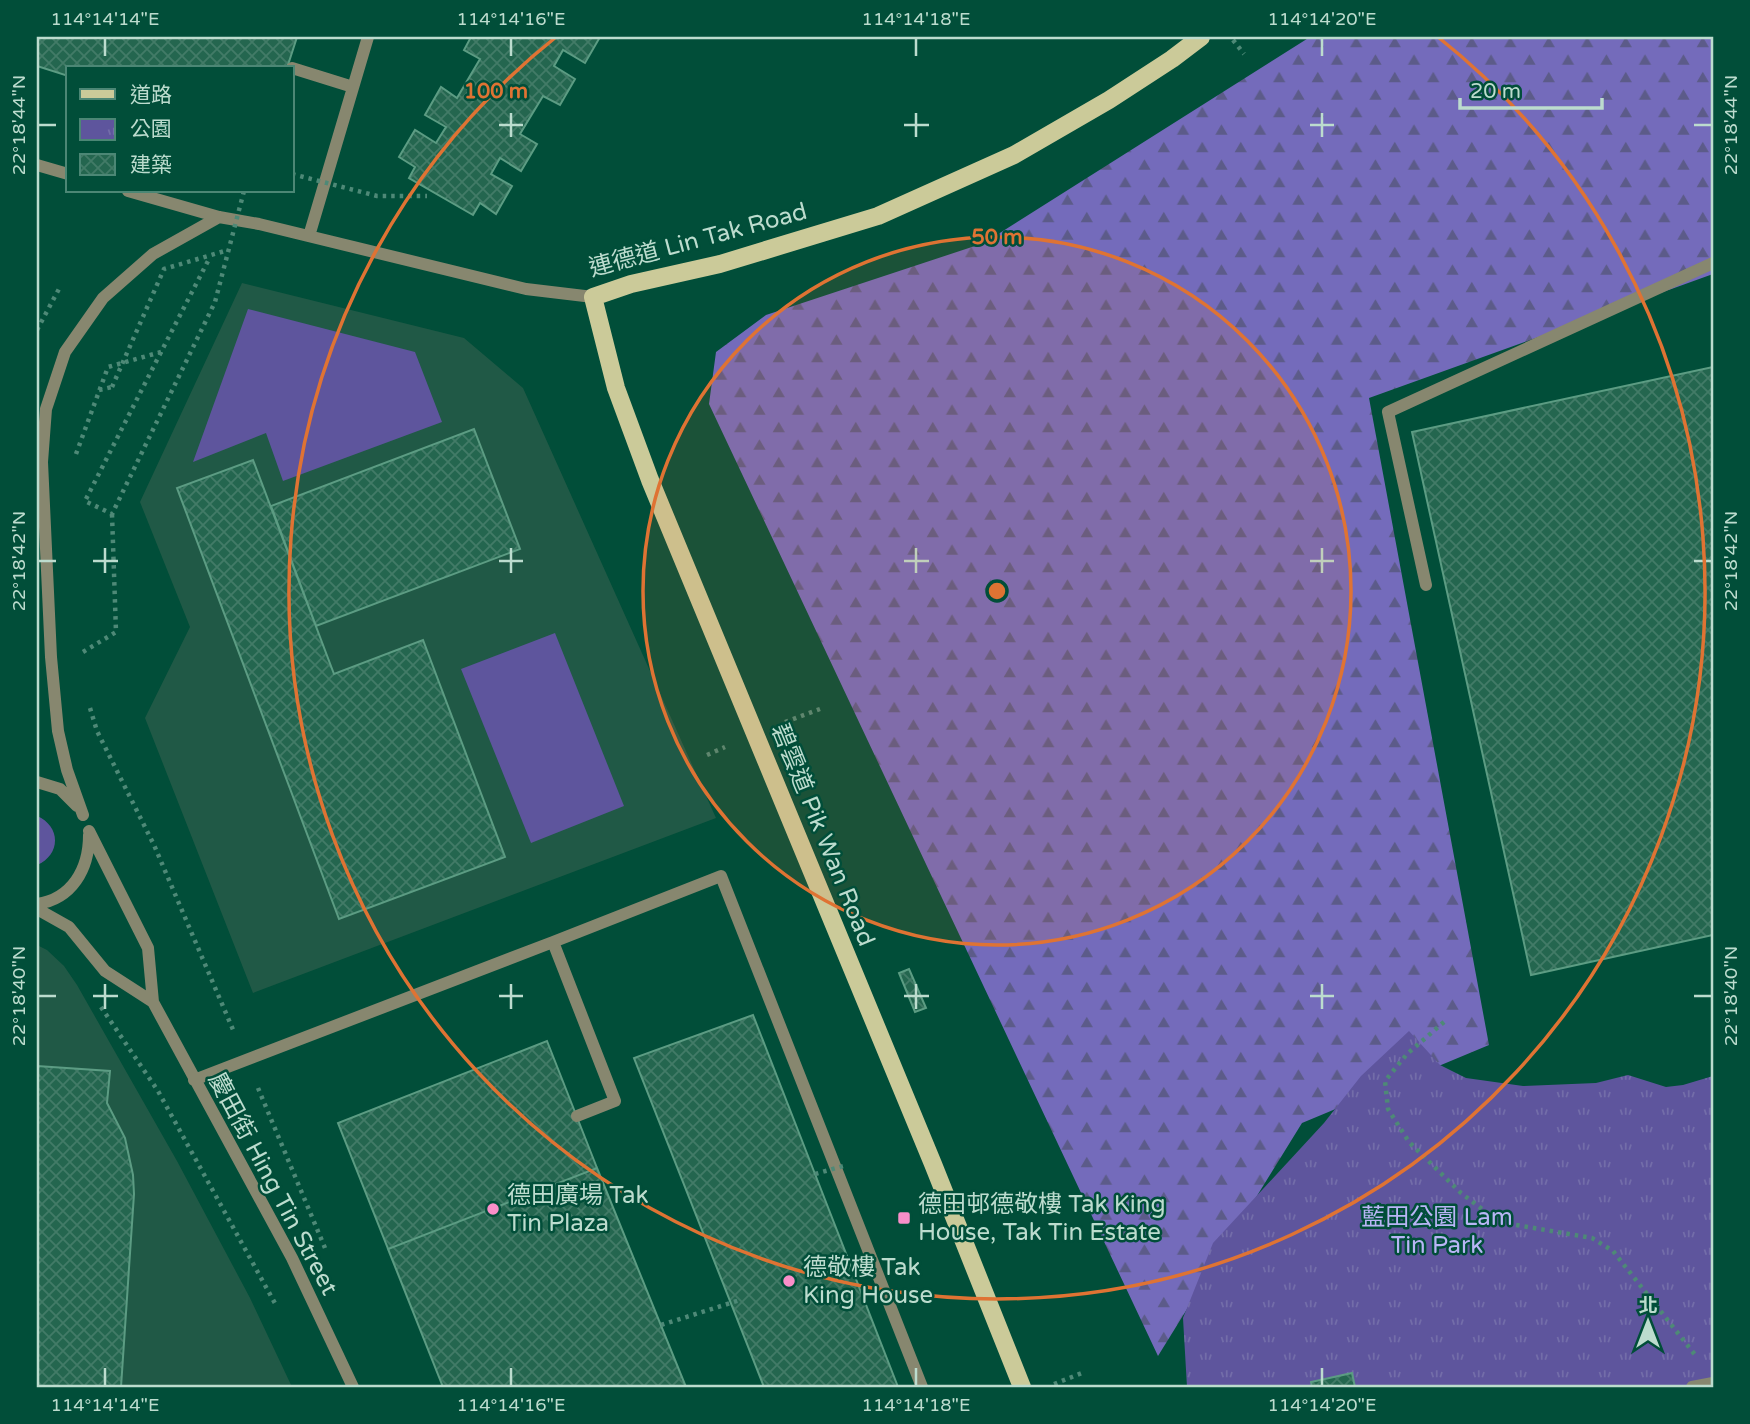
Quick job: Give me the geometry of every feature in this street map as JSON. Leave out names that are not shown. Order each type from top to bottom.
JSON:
[{"type":"main road","name":"連德道 Lin Tak Road","points":[[593,297],[631,284],[720,264],[878,216],[1014,155],[1109,100],[1201,37]]},
{"type":"main road","name":"碧雲道 Pik Wan Road","points":[[593,297],[616,388],[650,480],[1022,1387]]},
{"type":"street","points":[[309,236],[368,37]]},
{"type":"street","points":[[294,69],[353,87]]},
{"type":"street","points":[[37,165],[66,173]]},
{"type":"street","name":"連德道 Lin Tak Road","points":[[132,192],[219,217],[526,289],[593,297]]},
{"type":"street","name":"慶田街 Hing Tin Street","points":[[219,217],[153,254],[103,298],[65,352],[46,409],[42,462],[51,657],[58,731],[67,770],[89,831],[148,948],[153,1002],[292,1258],[353,1387]]},
{"type":"street","points":[[1426,585],[1388,412],[1713,263]]},
{"type":"street","name":"慶田街 Hing Tin Street","points":[[37,782],[60,789],[73,800],[83,814]]},
{"type":"street","name":"慶田街 Hing Tin Street","points":[[37,907],[64,894],[77,881],[85,864],[89,831]]},
{"type":"street","points":[[194,1080],[721,876],[922,1387]]},
{"type":"street","name":"慶田街 Hing Tin Street","points":[[37,907],[69,928],[105,971],[153,1002]]},
{"type":"street","points":[[552,942],[615,1101],[577,1116]]},
{"type":"street","points":[[1692,1387],[1713,1383]]},
{"type":"path","points":[[1231,37],[1244,54]]},
{"type":"path","points":[[294,175],[377,196],[427,196]]},
{"type":"path","points":[[115,615],[112,514],[215,302],[244,192]]},
{"type":"path","points":[[99,390],[112,387],[164,269],[229,250]]},
{"type":"path","points":[[112,514],[85,501],[209,260]]},
{"type":"path","points":[[37,330],[60,287]]},
{"type":"path","points":[[74,460],[108,367],[161,352]]},
{"type":"path","points":[[94,998],[158,1091],[278,1308]]},
{"type":"path","points":[[1444,1022],[1406,1054],[1385,1081],[1388,1110],[1409,1142],[1461,1193],[1499,1222],[1592,1238],[1613,1251],[1702,1365]]},
{"type":"path","points":[[815,1174],[847,1165]]},
{"type":"path","points":[[661,1325],[740,1300]]},
{"type":"path","points":[[1045,1387],[1082,1373]]},
{"type":"shaded area","points":[[242,283],[464,338],[523,388],[716,818],[253,993],[145,718],[190,627],[140,502]]},
{"type":"shaded area","points":[[37,945],[47,950],[64,966],[77,985],[177,1161],[250,1298],[292,1387],[37,1387]]},
{"type":"green space","points":[[1310,37],[1713,37],[1713,274],[1369,398],[1489,1045],[1302,1123],[1158,1356],[709,404],[716,352],[766,315],[984,243]]},
{"type":"green space","points":[[248,309],[415,352],[442,422],[283,481],[266,433],[193,462]]},
{"type":"green space","points":[[555,633],[624,806],[531,843],[461,669]]},
{"type":"green space","points":[[37,816],[50,826],[55,840],[50,855],[37,865]]},
{"type":"green space","name":"藍田公園 Lam Tin Park","points":[[1409,1031],[1440,1065],[1466,1078],[1523,1086],[1596,1083],[1628,1075],[1666,1087],[1713,1076],[1713,1387],[1187,1387],[1183,1318],[1213,1243],[1324,1123],[1361,1076]]},
{"type":"building","points":[[37,37],[297,37],[288,66],[66,66],[66,75],[37,66]]},
{"type":"building","points":[[471,37],[600,37],[585,63],[563,50],[554,66],[575,79],[560,105],[543,96],[520,134],[537,144],[521,171],[500,158],[491,174],[512,186],[496,214],[480,203],[473,215],[409,178],[415,167],[399,157],[415,130],[436,143],[446,127],[425,115],[441,87],[457,98],[480,59],[464,50]]},
{"type":"building","points":[[1713,367],[1713,935],[1531,975],[1412,432]]},
{"type":"building","points":[[474,429],[520,549],[316,626],[271,506]]},
{"type":"building","points":[[253,460],[334,674],[423,640],[505,857],[339,919],[177,488]]},
{"type":"building","points":[[909,969],[926,1008],[915,1012],[899,973]]},
{"type":"building","name":"德敬樓 Tak King House","points":[[753,1015],[898,1387],[764,1387],[634,1058]]},
{"type":"building","name":"德田廣場 Tak Tin Plaza","points":[[547,1041],[686,1387],[443,1387],[338,1123]]},
{"type":"building","points":[[37,1066],[110,1071],[107,1103],[125,1138],[134,1194],[121,1387],[37,1387]]},
{"type":"building","name":"德田廣場 Tak Tin Plaza","points":[[597,1168],[686,1387],[443,1387],[388,1249]]},
{"type":"building","points":[[1352,1373],[1355,1387],[1312,1387],[1311,1382]]},
{"type":"place","name":"德田廣場 Tak Tin Plaza","points":[[493,1209]]},
{"type":"place","name":"德田邨德敬樓 Tak King House, Tak Tin Estate","points":[[904,1218]]},
{"type":"place","name":"德敬樓 Tak King House","points":[[789,1281]]}]
